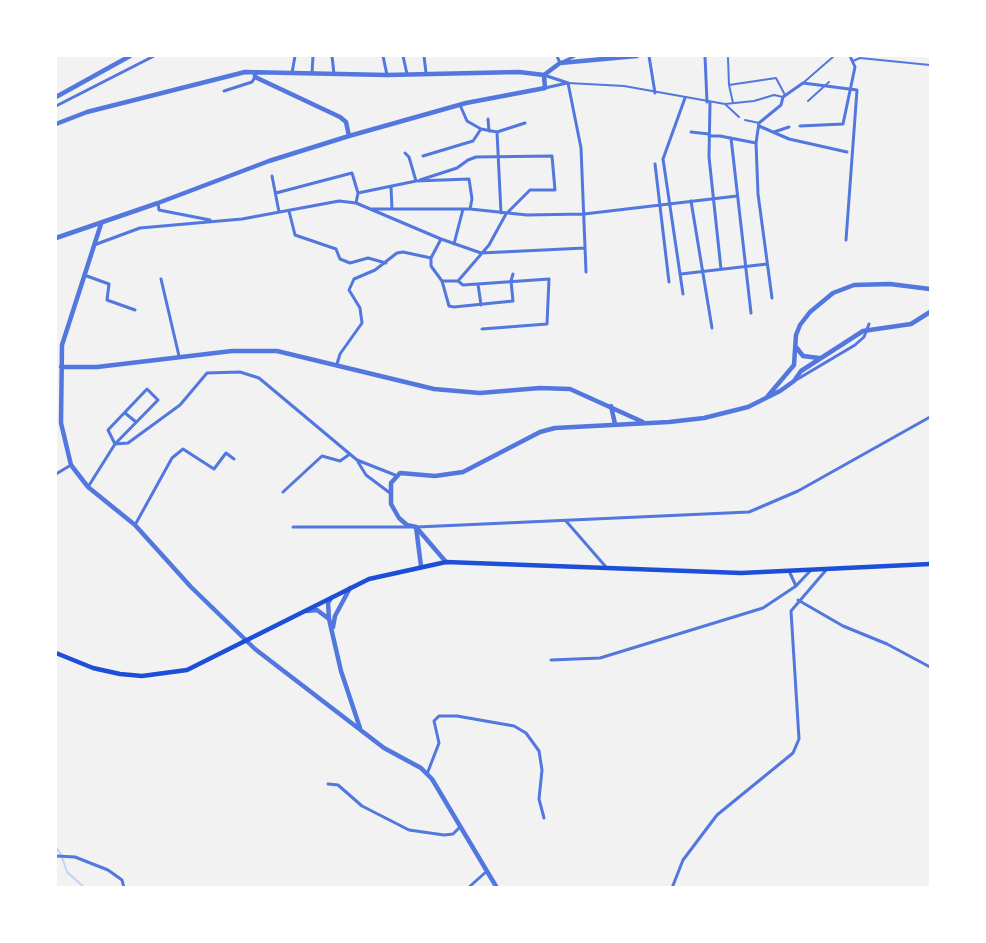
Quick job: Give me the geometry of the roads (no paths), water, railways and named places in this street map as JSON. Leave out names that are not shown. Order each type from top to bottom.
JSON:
[{"type":"main road","points":[[56,654],[93,668],[120,674],[164,675],[207,662],[369,579],[446,562],[741,573],[930,564]]},
{"type":"street","points":[[56,97],[130,56]]},
{"type":"street","points":[[56,106],[154,56]]},
{"type":"street","points":[[292,73],[295,56]]},
{"type":"street","points":[[312,73],[313,56]]},
{"type":"street","points":[[332,56],[333,74]]},
{"type":"street","points":[[383,56],[387,75]]},
{"type":"street","points":[[403,56],[407,74]]},
{"type":"street","points":[[424,56],[426,73]]},
{"type":"street","points":[[557,56],[560,63]]},
{"type":"street","points":[[544,75],[560,63],[575,56]]},
{"type":"street","points":[[560,63],[637,56]]},
{"type":"street","points":[[649,56],[655,93]]},
{"type":"street","points":[[705,56],[712,199],[721,269]]},
{"type":"street","points":[[772,298],[758,194],[756,142],[759,125],[781,105],[784,96],[834,56]]},
{"type":"street","points":[[846,240],[854,89],[853,61],[850,56]]},
{"type":"street","points":[[891,56],[891,61]]},
{"type":"street","points":[[853,61],[860,58],[930,65],[930,56]]},
{"type":"street","points":[[728,58],[729,85],[734,103]]},
{"type":"street","points":[[56,124],[87,112],[237,74],[387,75],[519,72],[544,75],[568,83]]},
{"type":"street","points":[[224,91],[252,82],[255,75]]},
{"type":"street","points":[[255,75],[346,122],[350,136]]},
{"type":"street","points":[[544,75],[545,88]]},
{"type":"street","points":[[729,85],[776,78],[784,96]]},
{"type":"street","points":[[808,101],[826,88],[829,82]]},
{"type":"street","points":[[568,83],[581,148],[586,272]]},
{"type":"street","points":[[56,238],[158,203],[268,161],[350,136],[460,105],[568,83],[624,86],[724,104],[774,95],[784,96]]},
{"type":"street","points":[[802,83],[826,88],[854,89]]},
{"type":"street","points":[[800,126],[843,124],[854,89]]},
{"type":"street","points":[[683,294],[663,159],[685,98]]},
{"type":"street","points":[[724,104],[739,117]]},
{"type":"street","points":[[460,105],[467,121],[481,129],[497,132],[525,123]]},
{"type":"street","points":[[488,119],[489,131]]},
{"type":"street","points":[[745,120],[789,139],[847,152]]},
{"type":"street","points":[[774,132],[789,127]]},
{"type":"street","points":[[423,156],[473,141],[481,129]]},
{"type":"street","points":[[497,132],[501,213]]},
{"type":"street","points":[[691,132],[756,142]]},
{"type":"street","points":[[731,138],[751,314]]},
{"type":"street","points":[[405,153],[410,157],[418,181]]},
{"type":"street","points":[[358,193],[418,181],[457,168],[468,159],[499,155],[552,156],[556,197]]},
{"type":"street","points":[[655,164],[669,282]]},
{"type":"street","points":[[276,193],[352,173],[358,193],[356,203]]},
{"type":"street","points":[[272,176],[279,212]]},
{"type":"street","points":[[418,181],[469,179],[472,199],[470,209]]},
{"type":"street","points":[[391,187],[392,209]]},
{"type":"street","points":[[458,281],[481,253],[506,214],[530,190],[555,190]]},
{"type":"street","points":[[370,210],[470,209],[506,214],[584,214],[737,196]]},
{"type":"street","points":[[93,245],[140,228],[279,212],[339,201],[356,203],[441,239],[481,253],[585,248]]},
{"type":"street","points":[[691,201],[712,328]]},
{"type":"street","points":[[158,203],[159,210],[213,220]]},
{"type":"street","points":[[454,244],[463,209]]},
{"type":"street","points":[[289,210],[295,235],[336,249],[340,259],[350,263],[368,258],[386,262]]},
{"type":"street","points":[[100,224],[62,345],[61,423],[72,465],[88,487],[135,525],[191,587],[255,649],[392,753],[427,774],[462,826],[497,888]]},
{"type":"street","points":[[441,239],[431,258],[435,274],[442,281],[448,306],[454,308],[513,301],[511,281],[513,274]]},
{"type":"street","points":[[337,364],[340,354],[362,323],[360,308],[350,294],[351,283],[403,252],[431,258]]},
{"type":"street","points":[[681,274],[767,264]]},
{"type":"street","points":[[84,275],[109,284],[106,300],[135,310]]},
{"type":"street","points":[[161,279],[179,356]]},
{"type":"street","points":[[442,281],[458,281],[462,285],[511,281],[518,283],[549,279],[547,324],[482,328]]},
{"type":"street","points":[[478,284],[481,304]]},
{"type":"street","points":[[763,401],[794,365],[796,335],[800,325],[810,312],[833,293],[854,285],[890,284],[930,289]]},
{"type":"street","points":[[794,381],[801,371],[863,331],[910,324],[930,312]]},
{"type":"street","points":[[357,460],[395,475],[406,473],[453,474],[540,432],[570,426],[704,418],[763,401],[855,345],[864,337],[869,324]]},
{"type":"street","points":[[796,347],[803,356],[820,358]]},
{"type":"street","points":[[61,367],[97,367],[179,356],[265,350],[294,354],[425,387],[459,392],[570,389],[645,423]]},
{"type":"street","points":[[115,444],[128,443],[180,405],[207,372],[240,372],[259,378],[357,460],[366,475],[390,493]]},
{"type":"street","points":[[88,487],[115,444],[159,400],[147,389],[108,430],[115,444]]},
{"type":"street","points":[[610,406],[615,424]]},
{"type":"street","points":[[125,413],[136,422]]},
{"type":"street","points":[[293,527],[416,527],[439,524],[566,521],[759,510],[930,417]]},
{"type":"street","points":[[135,525],[172,458],[183,449],[214,469],[226,453],[234,459]]},
{"type":"street","points":[[284,492],[322,456],[340,461],[350,454]]},
{"type":"street","points":[[56,474],[72,465]]},
{"type":"street","points":[[395,475],[390,493],[394,511],[407,525],[416,527],[446,562]]},
{"type":"street","points":[[566,521],[606,567]]},
{"type":"street","points":[[416,527],[421,566]]},
{"type":"street","points":[[672,888],[683,860],[717,815],[793,753],[798,739],[791,610],[798,600],[821,579],[827,569]]},
{"type":"street","points":[[551,660],[600,658],[763,608],[796,586],[811,570]]},
{"type":"street","points":[[789,571],[796,586]]},
{"type":"street","points":[[335,616],[350,588]]},
{"type":"street","points":[[333,596],[328,603],[329,619],[341,671],[360,728]]},
{"type":"street","points":[[332,629],[336,605],[333,596]]},
{"type":"street","points":[[798,600],[843,626],[887,644],[930,667]]},
{"type":"street","points":[[305,611],[317,610],[329,619]]},
{"type":"street","points":[[427,774],[439,743],[435,721],[439,716],[457,716],[514,726],[526,732],[538,751],[542,770],[539,799],[544,818]]},
{"type":"street","points":[[328,784],[338,785],[362,806],[410,830],[444,835],[453,834],[462,826]]},
{"type":"street","points":[[56,855],[65,855],[108,870],[122,880],[124,888]]},
{"type":"street","points":[[468,888],[487,871]]},
{"type":"waterway","points":[[56,848],[61,854],[67,872],[85,888]]}]
